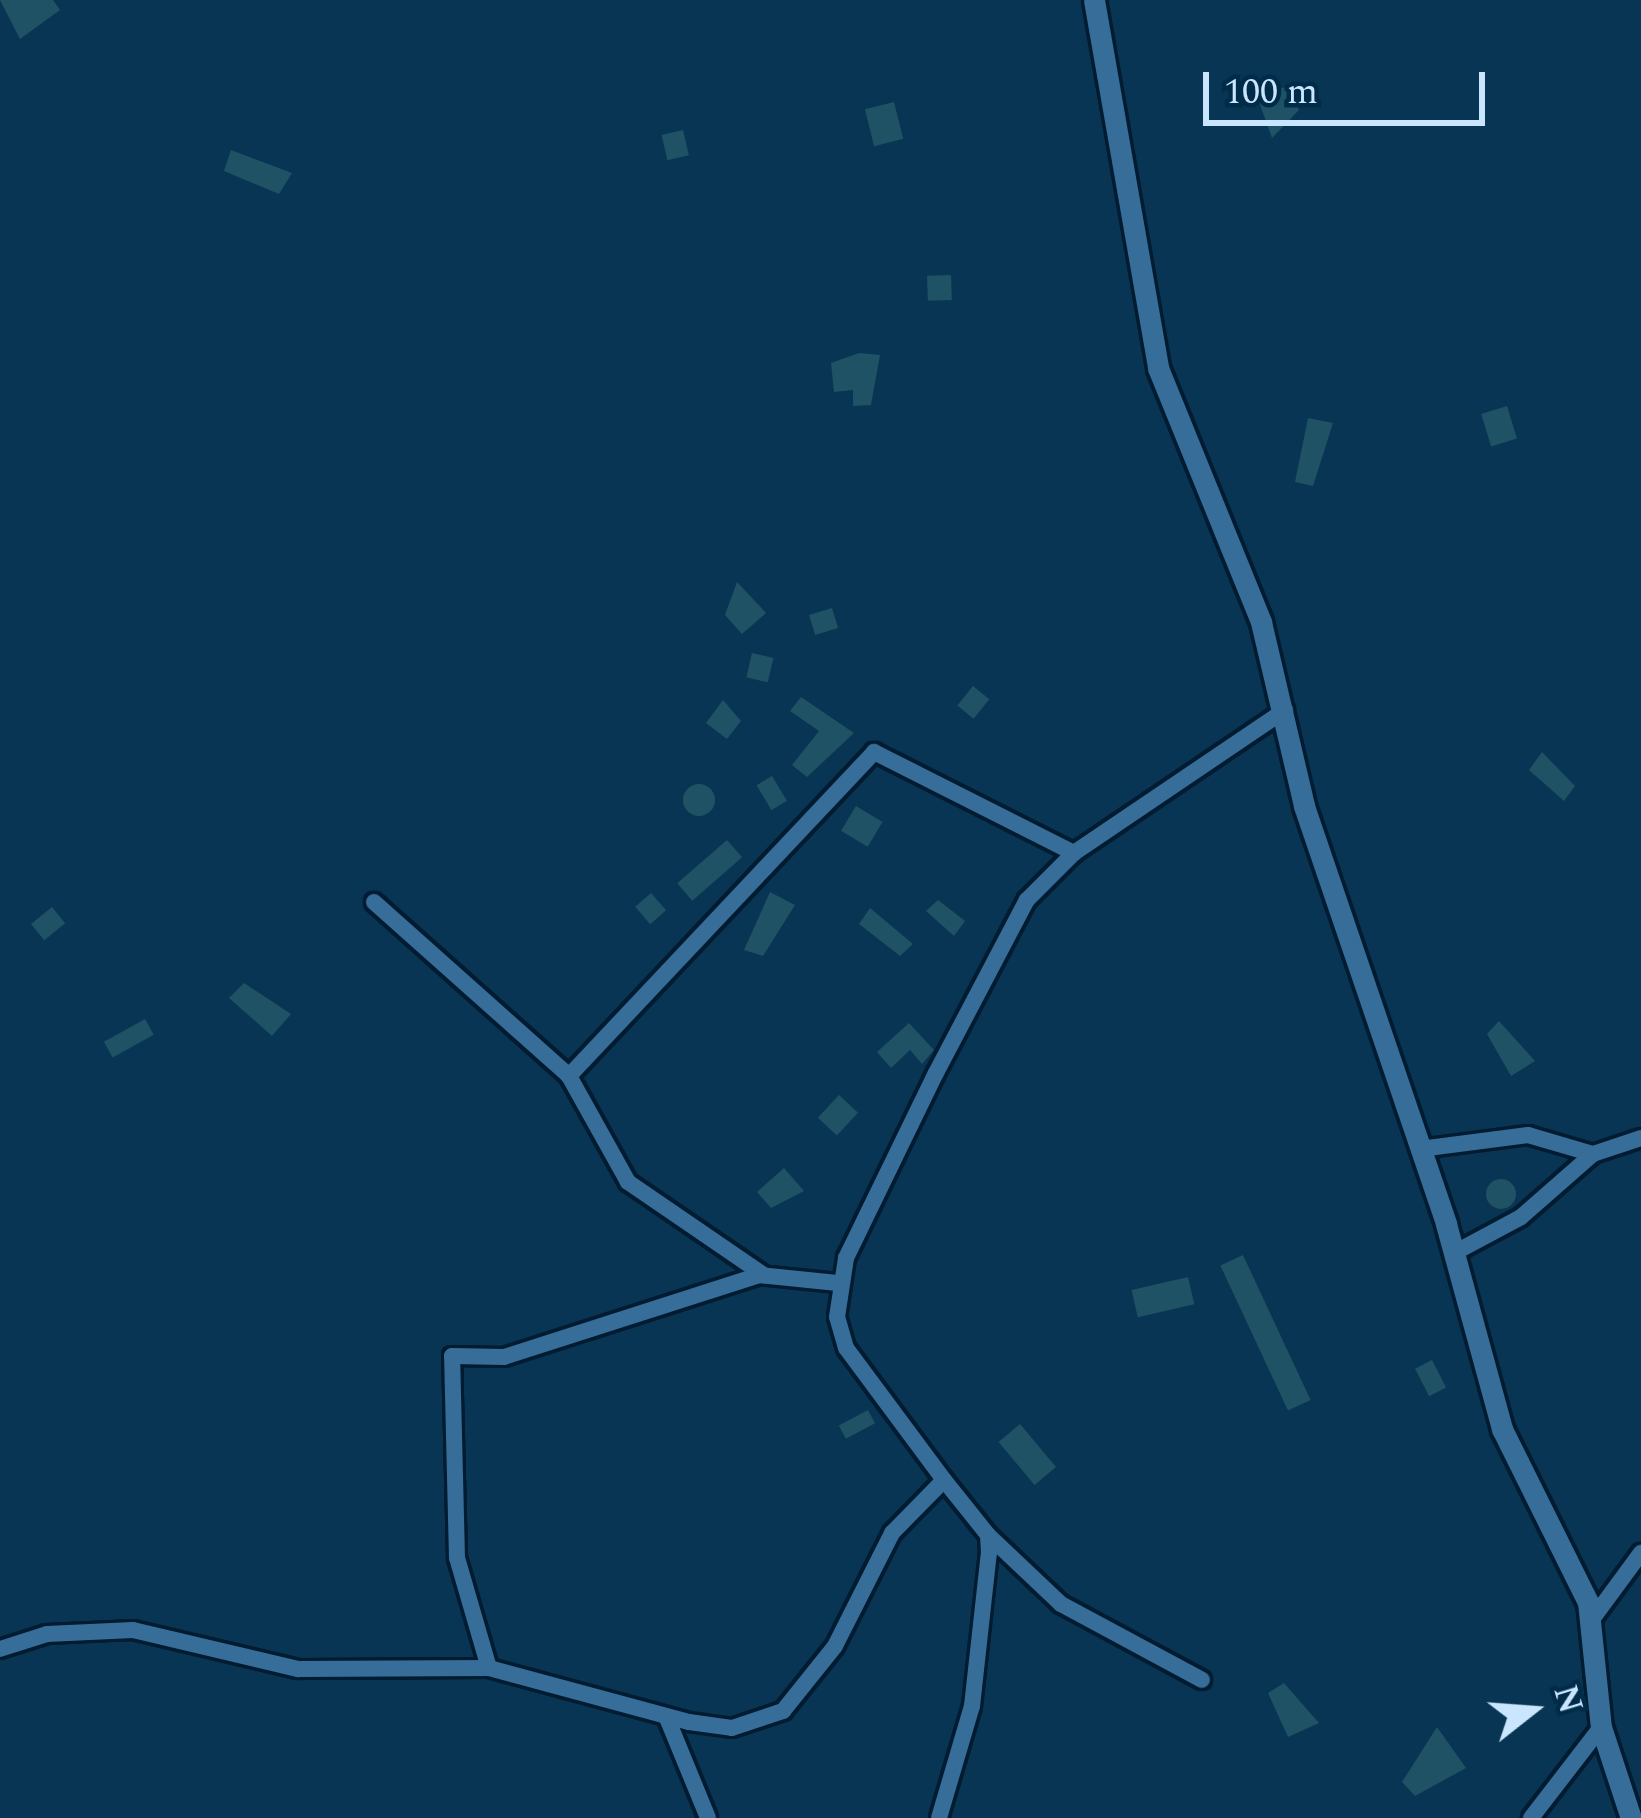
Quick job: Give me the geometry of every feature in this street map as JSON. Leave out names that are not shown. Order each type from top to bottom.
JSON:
[{"type":"street","points":[[1094,0],[1158,368],[1285,710],[1304,806],[1454,1253],[1526,1495],[1593,1618],[1601,1726],[1631,1818]]},
{"type":"street","points":[[1202,1680],[1061,1604],[988,1535],[846,1348],[838,1283],[1027,900],[1074,853],[1285,710]]},
{"type":"street","points":[[569,1076],[874,752],[1074,853]]},
{"type":"street","points":[[374,902],[569,1076],[628,1182],[764,1275]]},
{"type":"street","points":[[1420,1149],[1528,1135],[1593,1154]]},
{"type":"street","points":[[1454,1253],[1521,1217],[1593,1154],[1641,1138]]},
{"type":"street","points":[[490,1668],[457,1558],[452,1356],[504,1357],[764,1275],[838,1283]]},
{"type":"street","points":[[0,1649],[133,1630],[298,1669],[490,1668],[667,1718],[732,1728],[783,1711],[835,1646],[892,1533],[944,1480]]},
{"type":"street","points":[[939,1818],[972,1706],[988,1535]]},
{"type":"street","points":[[1593,1618],[1641,1553]]},
{"type":"street","points":[[667,1718],[708,1818]]},
{"type":"street","points":[[1531,1818],[1601,1726]]},
{"type":"building","points":[[0,0],[53,0],[60,10],[20,39]]},
{"type":"building","points":[[1289,85],[1299,110],[1272,138],[1258,99]]},
{"type":"building","points":[[894,102],[903,139],[874,146],[865,109]]},
{"type":"building","points":[[683,130],[689,155],[667,160],[662,135]]},
{"type":"building","points":[[231,150],[292,173],[279,194],[224,171]]},
{"type":"building","points":[[951,275],[952,300],[928,301],[927,276]]},
{"type":"building","points":[[859,353],[880,355],[871,405],[853,406],[853,390],[834,392],[831,363]]},
{"type":"building","points":[[1507,406],[1517,439],[1491,446],[1481,414]]},
{"type":"building","points":[[1308,418],[1333,423],[1313,486],[1295,482]]},
{"type":"building","points":[[737,582],[766,613],[742,634],[725,615]]},
{"type":"building","points":[[832,608],[838,628],[815,635],[809,615]]},
{"type":"building","points":[[752,653],[773,658],[768,682],[746,677]]},
{"type":"building","points":[[973,686],[989,699],[974,719],[957,705]]},
{"type":"building","points":[[801,697],[854,733],[807,777],[792,765],[819,731],[790,711]]},
{"type":"building","points":[[723,700],[741,721],[727,739],[706,723]]},
{"type":"building","points":[[1542,752],[1575,786],[1564,801],[1529,770]]},
{"type":"building","points":[[772,776],[787,801],[772,810],[757,785]]},
{"type":"building","points":[[699,784],[710,789],[715,800],[710,811],[699,816],[688,811],[683,800],[688,789]]},
{"type":"building","points":[[856,806],[883,822],[868,847],[841,831]]},
{"type":"building","points":[[727,840],[742,857],[692,901],[677,883]]},
{"type":"building","points":[[770,892],[795,905],[763,956],[744,950]]},
{"type":"building","points":[[651,893],[666,910],[650,924],[635,907]]},
{"type":"building","points":[[938,900],[965,921],[954,936],[926,911]]},
{"type":"building","points":[[52,907],[65,923],[44,940],[31,924]]},
{"type":"building","points":[[870,908],[913,944],[900,956],[859,924]]},
{"type":"building","points":[[244,983],[291,1014],[272,1036],[229,998]]},
{"type":"building","points":[[145,1019],[154,1035],[113,1058],[104,1042]]},
{"type":"building","points":[[1499,1021],[1535,1061],[1511,1076],[1487,1034]]},
{"type":"building","points":[[909,1023],[934,1050],[922,1064],[910,1050],[891,1068],[877,1052]]},
{"type":"building","points":[[839,1095],[858,1113],[837,1135],[818,1118]]},
{"type":"building","points":[[784,1168],[804,1191],[771,1208],[757,1192]]},
{"type":"building","points":[[1501,1179],[1516,1194],[1501,1209],[1486,1194]]},
{"type":"building","points":[[1243,1255],[1311,1400],[1288,1411],[1220,1266]]},
{"type":"building","points":[[1188,1277],[1194,1304],[1138,1317],[1131,1290]]},
{"type":"building","points":[[1432,1360],[1446,1388],[1429,1396],[1415,1369]]},
{"type":"building","points":[[868,1410],[875,1423],[846,1439],[839,1425]]},
{"type":"building","points":[[1020,1424],[1056,1467],[1035,1485],[999,1442]]},
{"type":"building","points":[[1284,1683],[1319,1723],[1288,1737],[1268,1693]]},
{"type":"building","points":[[1437,1727],[1466,1768],[1415,1796],[1402,1782]]}]
